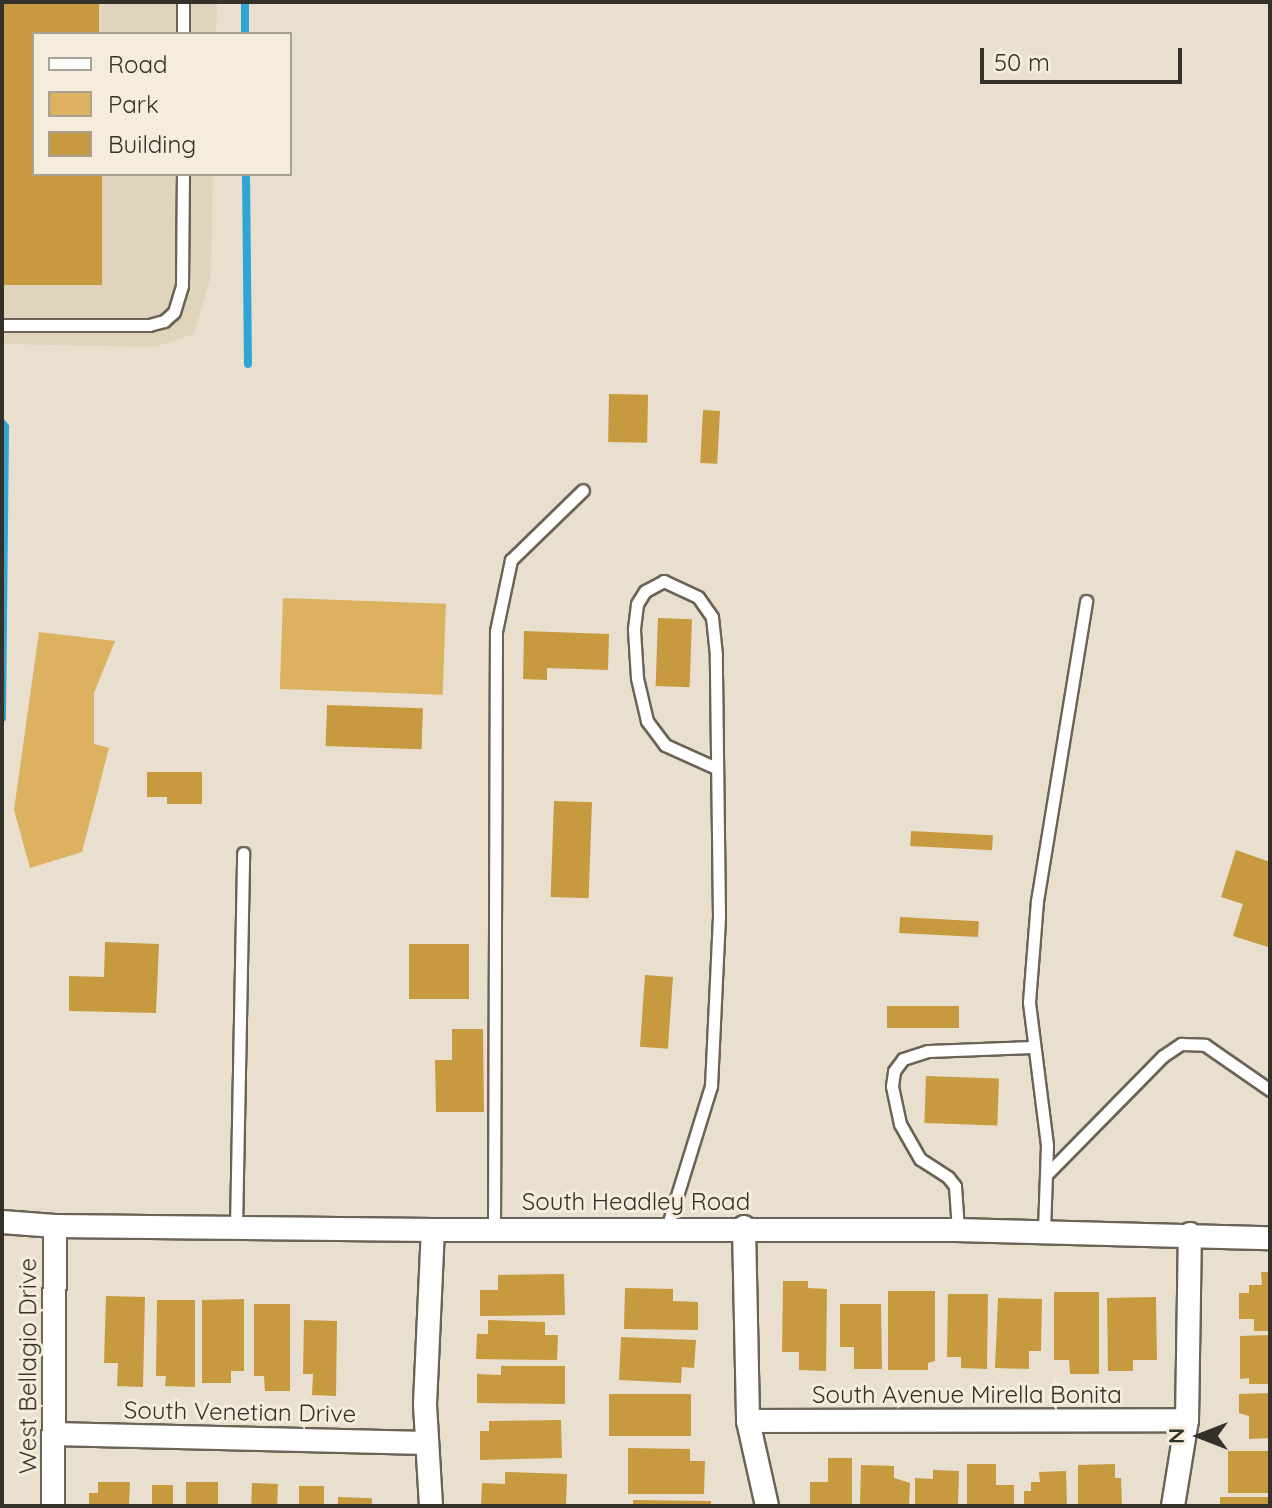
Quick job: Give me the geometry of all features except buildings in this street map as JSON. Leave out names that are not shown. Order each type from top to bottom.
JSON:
[{"type":"street","name":"South Headley Road","points":[[2,1222],[55,1226],[433,1230],[744,1227],[1270,1238]]},
{"type":"street","name":"West Bellagio Drive","points":[[53,1506],[55,1226]]},
{"type":"street","points":[[744,1227],[748,1421],[767,1506]]},
{"type":"street","points":[[431,1506],[425,1443],[433,1230]]},
{"type":"street","points":[[1173,1506],[1187,1420],[1190,1234]]},
{"type":"street","name":"South Avenue Mirella Bonita","points":[[748,1421],[1187,1420]]},
{"type":"street","name":"South Venetian Drive","points":[[54,1434],[425,1443]]},
{"type":"lane","points":[[183,2],[183,32]]},
{"type":"lane","points":[[2,325],[149,325],[164,321],[174,312],[182,285],[183,176]]},
{"type":"lane","points":[[494,1229],[496,631],[511,560],[583,490]]},
{"type":"lane","points":[[667,1228],[711,1086],[719,917],[716,655],[712,617],[698,597],[664,581],[645,591],[637,604],[634,630],[637,678],[647,721],[665,745],[716,768]]},
{"type":"lane","points":[[1044,1231],[1047,1145],[1029,1002],[1037,901],[1086,601]]},
{"type":"lane","points":[[236,1227],[243,853]]},
{"type":"lane","points":[[1046,1175],[1163,1056],[1181,1044],[1205,1045],[1270,1090]]},
{"type":"lane","points":[[958,1230],[955,1186],[948,1177],[920,1159],[900,1124],[892,1086],[894,1071],[903,1059],[928,1051],[1033,1047]]},
{"type":"shaded area","points":[[2,2],[217,2],[216,32],[32,32],[32,176],[213,176],[211,275],[194,334],[155,347],[2,344]]},
{"type":"green space","points":[[283,598],[446,604],[443,695],[280,689]]},
{"type":"green space","points":[[39,632],[115,641],[94,693],[94,744],[109,748],[82,852],[30,868],[14,810]]},
{"type":"waterway","points":[[245,2],[245,32]]},
{"type":"waterway","points":[[246,176],[248,364]]},
{"type":"waterway","points":[[2,423],[5,427],[2,718]]}]
